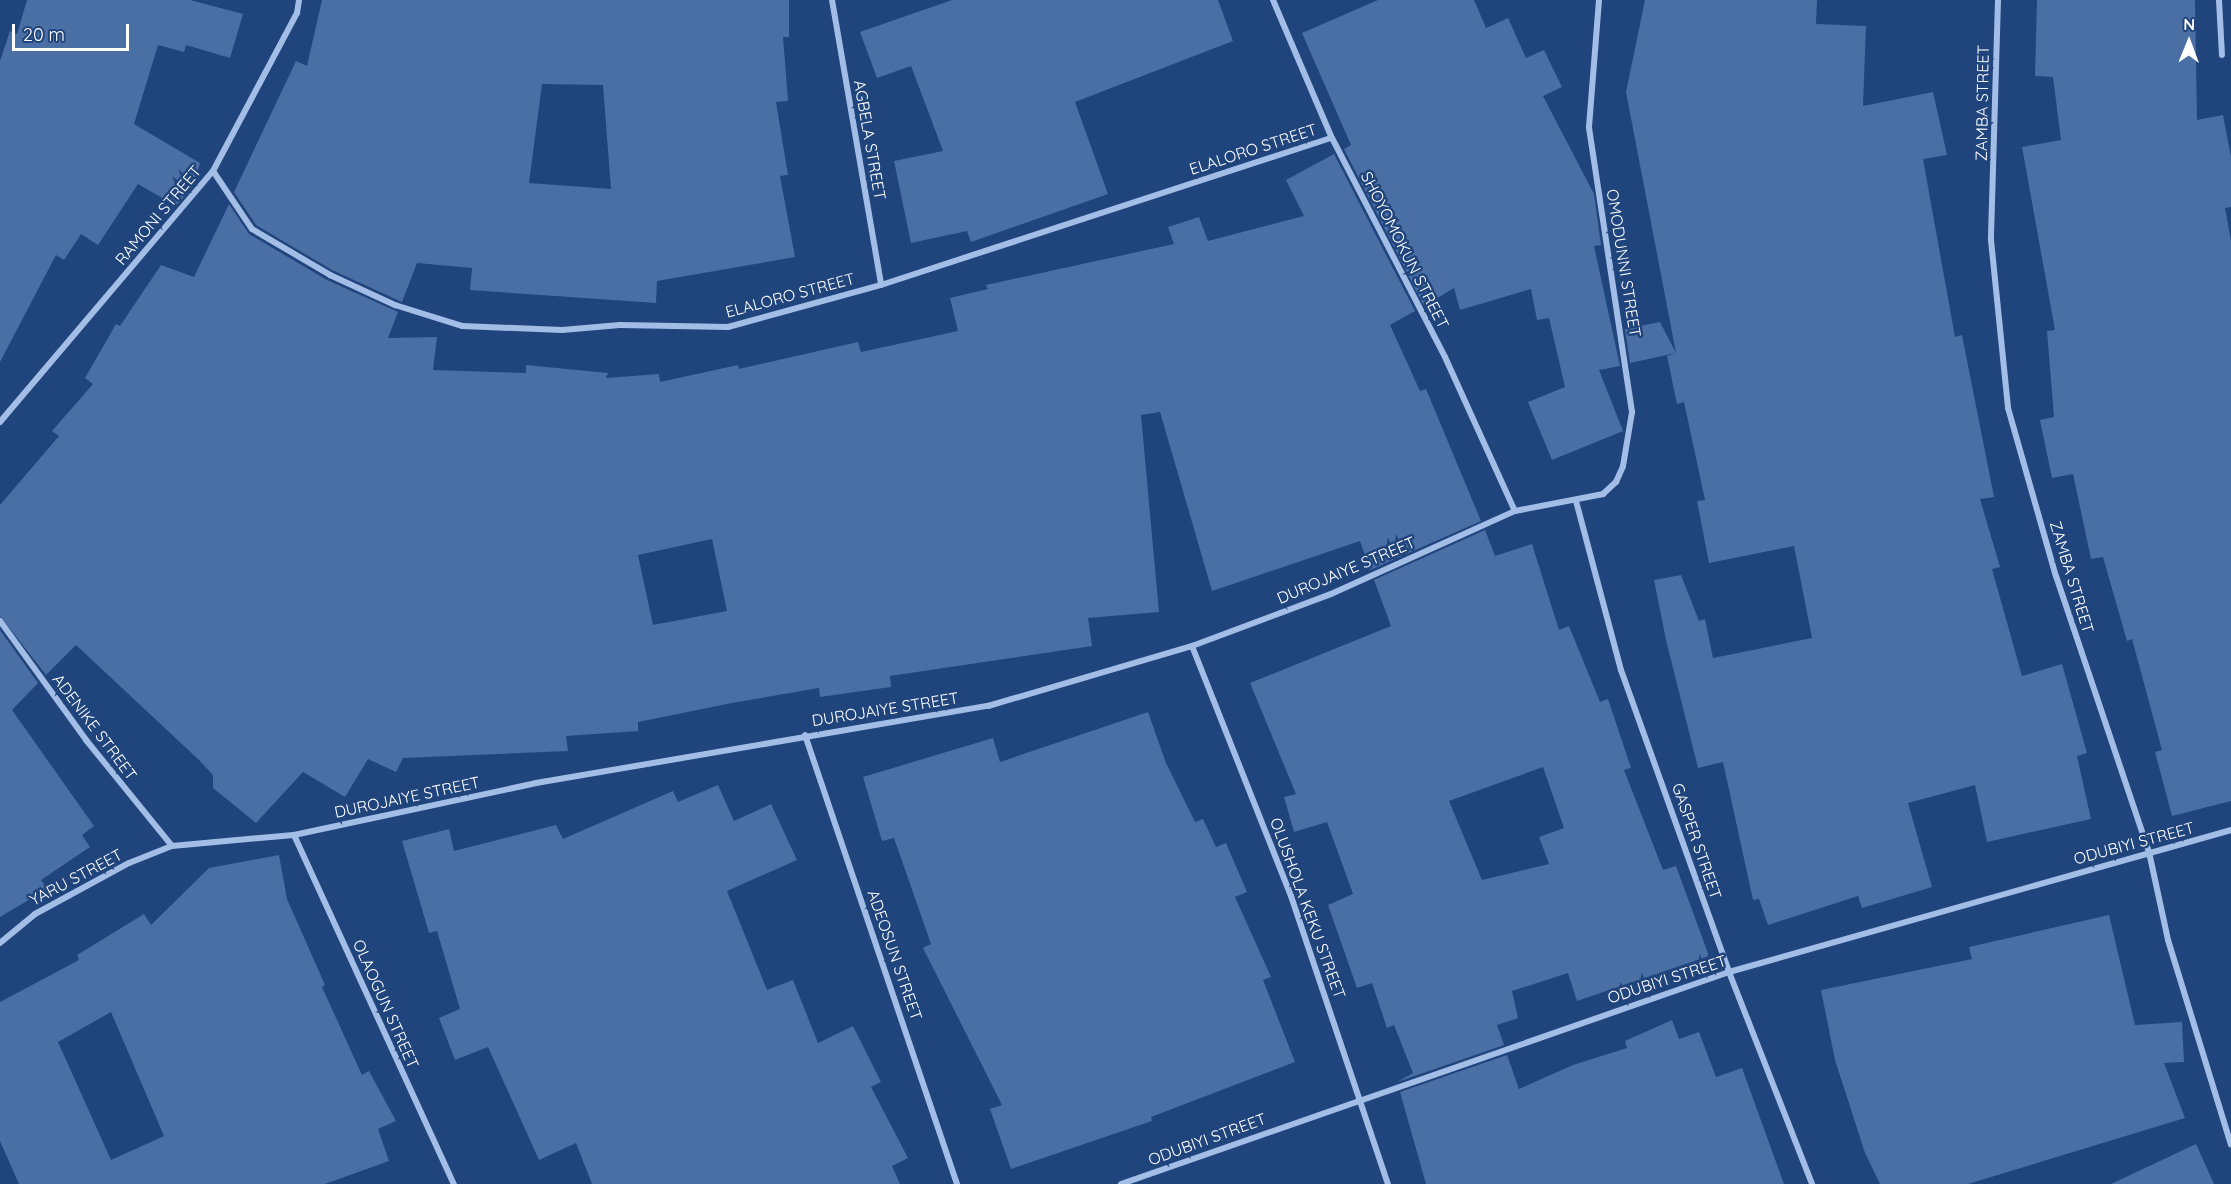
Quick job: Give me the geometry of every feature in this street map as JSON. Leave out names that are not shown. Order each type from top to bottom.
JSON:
[{"type":"street","name":"RAMONI STREET","points":[[0,422],[213,171],[297,13],[299,0]]},
{"type":"street","name":"AGBELA STREET","points":[[832,0],[881,285]]},
{"type":"street","name":"SHOYOMOKUN STREET","points":[[1273,0],[1332,138],[1445,357],[1515,511]]},
{"type":"street","name":"OMODUNNI STREET","points":[[1576,501],[1603,494],[1616,482],[1629,445],[1632,412],[1589,127],[1599,0]]},
{"type":"street","name":"ZAMBA STREET","points":[[1998,0],[1991,240],[2008,408],[2056,576],[2149,852],[2168,940],[2231,1145]]},
{"type":"street","points":[[2219,0],[2222,55]]},
{"type":"street","name":"ELALORO STREET","points":[[213,171],[252,229],[352,285],[395,305],[462,326],[562,330],[620,325],[728,327],[881,285],[1332,138]]},
{"type":"street","name":"DUROJAIYE STREET","points":[[172,846],[294,835],[536,783],[806,735],[987,706],[1192,646],[1331,594],[1515,511],[1576,501]]},
{"type":"street","name":"GASPER STREET","points":[[1576,501],[1621,670],[1729,972],[1812,1184]]},
{"type":"street","name":"ADENIKE STREET","points":[[0,621],[86,740],[172,846]]},
{"type":"street","name":"OLUSHOLA KEKU STREET","points":[[1192,646],[1291,896],[1362,1098],[1388,1184]]},
{"type":"street","name":"ADEOSUN STREET","points":[[806,735],[957,1184]]},
{"type":"street","name":"ODUBIYI STREET","points":[[1121,1184],[1362,1098],[1729,972],[2231,830]]},
{"type":"street","name":"OLAOGUN STREET","points":[[294,835],[454,1184]]},
{"type":"street","name":"YARU STREET","points":[[0,943],[35,914],[129,863],[172,846]]},
{"type":"building","points":[[27,0],[190,0],[243,14],[230,58],[186,45],[184,52],[158,45],[134,124],[200,163],[194,185],[176,206],[138,184],[98,245],[81,234],[64,260],[56,255],[0,362],[0,61],[10,31],[17,34]]},
{"type":"building","points":[[322,0],[789,0],[789,37],[783,37],[788,101],[776,102],[788,175],[780,176],[795,257],[657,281],[656,303],[470,290],[472,268],[417,263],[402,302],[332,270],[256,225],[234,192],[296,61],[307,66]],"holes":[[[542,84],[603,85],[611,189],[529,183]]]},
{"type":"building","points":[[952,0],[1218,0],[1233,41],[1075,102],[1108,194],[971,242],[967,231],[911,243],[894,161],[943,151],[911,66],[877,78],[860,32]]},
{"type":"building","points":[[1378,0],[1474,0],[1486,28],[1508,18],[1526,58],[1544,50],[1562,87],[1543,96],[1594,194],[1601,245],[1594,246],[1620,366],[1599,370],[1623,431],[1552,460],[1528,402],[1565,387],[1549,318],[1537,320],[1531,289],[1460,310],[1454,288],[1424,306],[1344,149],[1351,145],[1302,33]]},
{"type":"building","points":[[1645,0],[1817,0],[1816,24],[1866,26],[1863,106],[1933,92],[1947,155],[1923,159],[1955,337],[1962,335],[1994,497],[1980,499],[2000,567],[1992,569],[2022,676],[2062,664],[2087,753],[2077,756],[2091,819],[1987,842],[1975,785],[1908,803],[1932,887],[1862,908],[1858,896],[1768,925],[1759,899],[1753,900],[1723,762],[1698,768],[1666,640],[1654,580],[1681,575],[1699,621],[1705,619],[1713,658],[1812,638],[1794,546],[1709,563],[1697,501],[1705,500],[1684,402],[1677,404],[1667,356],[1676,353],[1626,92]]},
{"type":"building","points":[[2037,0],[2195,0],[2197,120],[2223,115],[2231,157],[2231,207],[2225,208],[2231,241],[2231,801],[2172,816],[2155,752],[2162,750],[2132,639],[2127,641],[2103,557],[2091,559],[2073,474],[2052,478],[2040,420],[2054,417],[2047,331],[2055,330],[2022,147],[2061,140],[2053,77],[2035,76]]},
{"type":"building","points":[[1334,154],[1415,311],[1390,325],[1420,391],[1426,389],[1481,521],[1370,570],[1360,541],[1212,591],[1160,412],[1141,415],[1159,612],[1088,618],[1092,646],[890,676],[891,687],[820,697],[819,688],[732,703],[638,722],[638,731],[566,736],[568,751],[403,758],[396,772],[368,759],[345,797],[303,772],[256,823],[213,788],[213,775],[199,760],[76,645],[46,675],[0,616],[0,505],[59,436],[52,431],[93,384],[85,378],[116,324],[120,326],[161,265],[194,277],[229,204],[249,234],[327,280],[398,312],[388,338],[437,337],[433,370],[526,373],[526,365],[608,373],[606,378],[659,374],[660,382],[738,365],[739,369],[858,342],[861,352],[958,331],[950,298],[988,289],[986,285],[1174,244],[1168,227],[1199,217],[1208,241],[1304,216],[1286,180]],"holes":[[[712,539],[727,611],[653,625],[638,555]]]},
{"type":"building","points":[[1660,322],[1676,353],[1630,363],[1625,329]]},
{"type":"building","points":[[1485,530],[1495,556],[1532,544],[1559,630],[1569,626],[1600,702],[1608,699],[1631,768],[1624,770],[1663,870],[1676,866],[1709,956],[1577,1001],[1568,973],[1512,991],[1518,1018],[1497,1025],[1504,1045],[1397,1082],[1413,1073],[1394,1025],[1387,1028],[1372,983],[1357,988],[1328,905],[1353,894],[1327,822],[1294,832],[1284,797],[1296,794],[1250,683],[1391,626],[1374,580]],"holes":[[[1543,767],[1564,828],[1539,837],[1549,864],[1482,880],[1449,801]]]},
{"type":"building","points":[[0,630],[38,683],[12,710],[94,826],[82,835],[90,847],[41,880],[47,889],[0,917]]},
{"type":"building","points":[[1148,712],[1166,763],[1195,822],[1203,819],[1216,847],[1226,843],[1247,892],[1235,897],[1271,977],[1263,980],[1295,1062],[1151,1117],[1152,1121],[1011,1169],[990,1109],[1002,1105],[923,948],[931,944],[894,838],[882,841],[863,777],[993,738],[1000,762]]},
{"type":"building","points":[[718,785],[734,821],[771,804],[797,860],[727,891],[767,990],[793,980],[818,1043],[853,1026],[881,1082],[871,1087],[908,1158],[892,1166],[900,1184],[592,1184],[576,1143],[539,1160],[488,1047],[455,1060],[439,1018],[460,1009],[437,931],[429,933],[402,841],[449,829],[454,851],[556,825],[563,839],[673,791],[678,802]]},
{"type":"building","points":[[279,855],[287,899],[325,985],[322,987],[362,1075],[369,1071],[396,1121],[378,1129],[389,1161],[325,1184],[19,1184],[0,1141],[0,1002],[79,960],[77,955],[144,914],[151,925],[209,868]],"holes":[[[111,1012],[164,1136],[111,1160],[58,1042]]]},
{"type":"building","points":[[2109,915],[2135,1025],[2182,1022],[2184,1062],[2164,1063],[2185,1118],[1968,1184],[1880,1184],[1865,1153],[1835,1060],[1821,990],[1972,959],[1969,947]]},
{"type":"building","points":[[1672,1020],[1679,1039],[1699,1032],[1716,1077],[1742,1068],[1784,1184],[1426,1184],[1400,1092],[1507,1055],[1519,1089],[1573,1065],[1627,1048],[1625,1041]]},
{"type":"building","points":[[2196,1144],[2214,1184],[2111,1184]]}]
